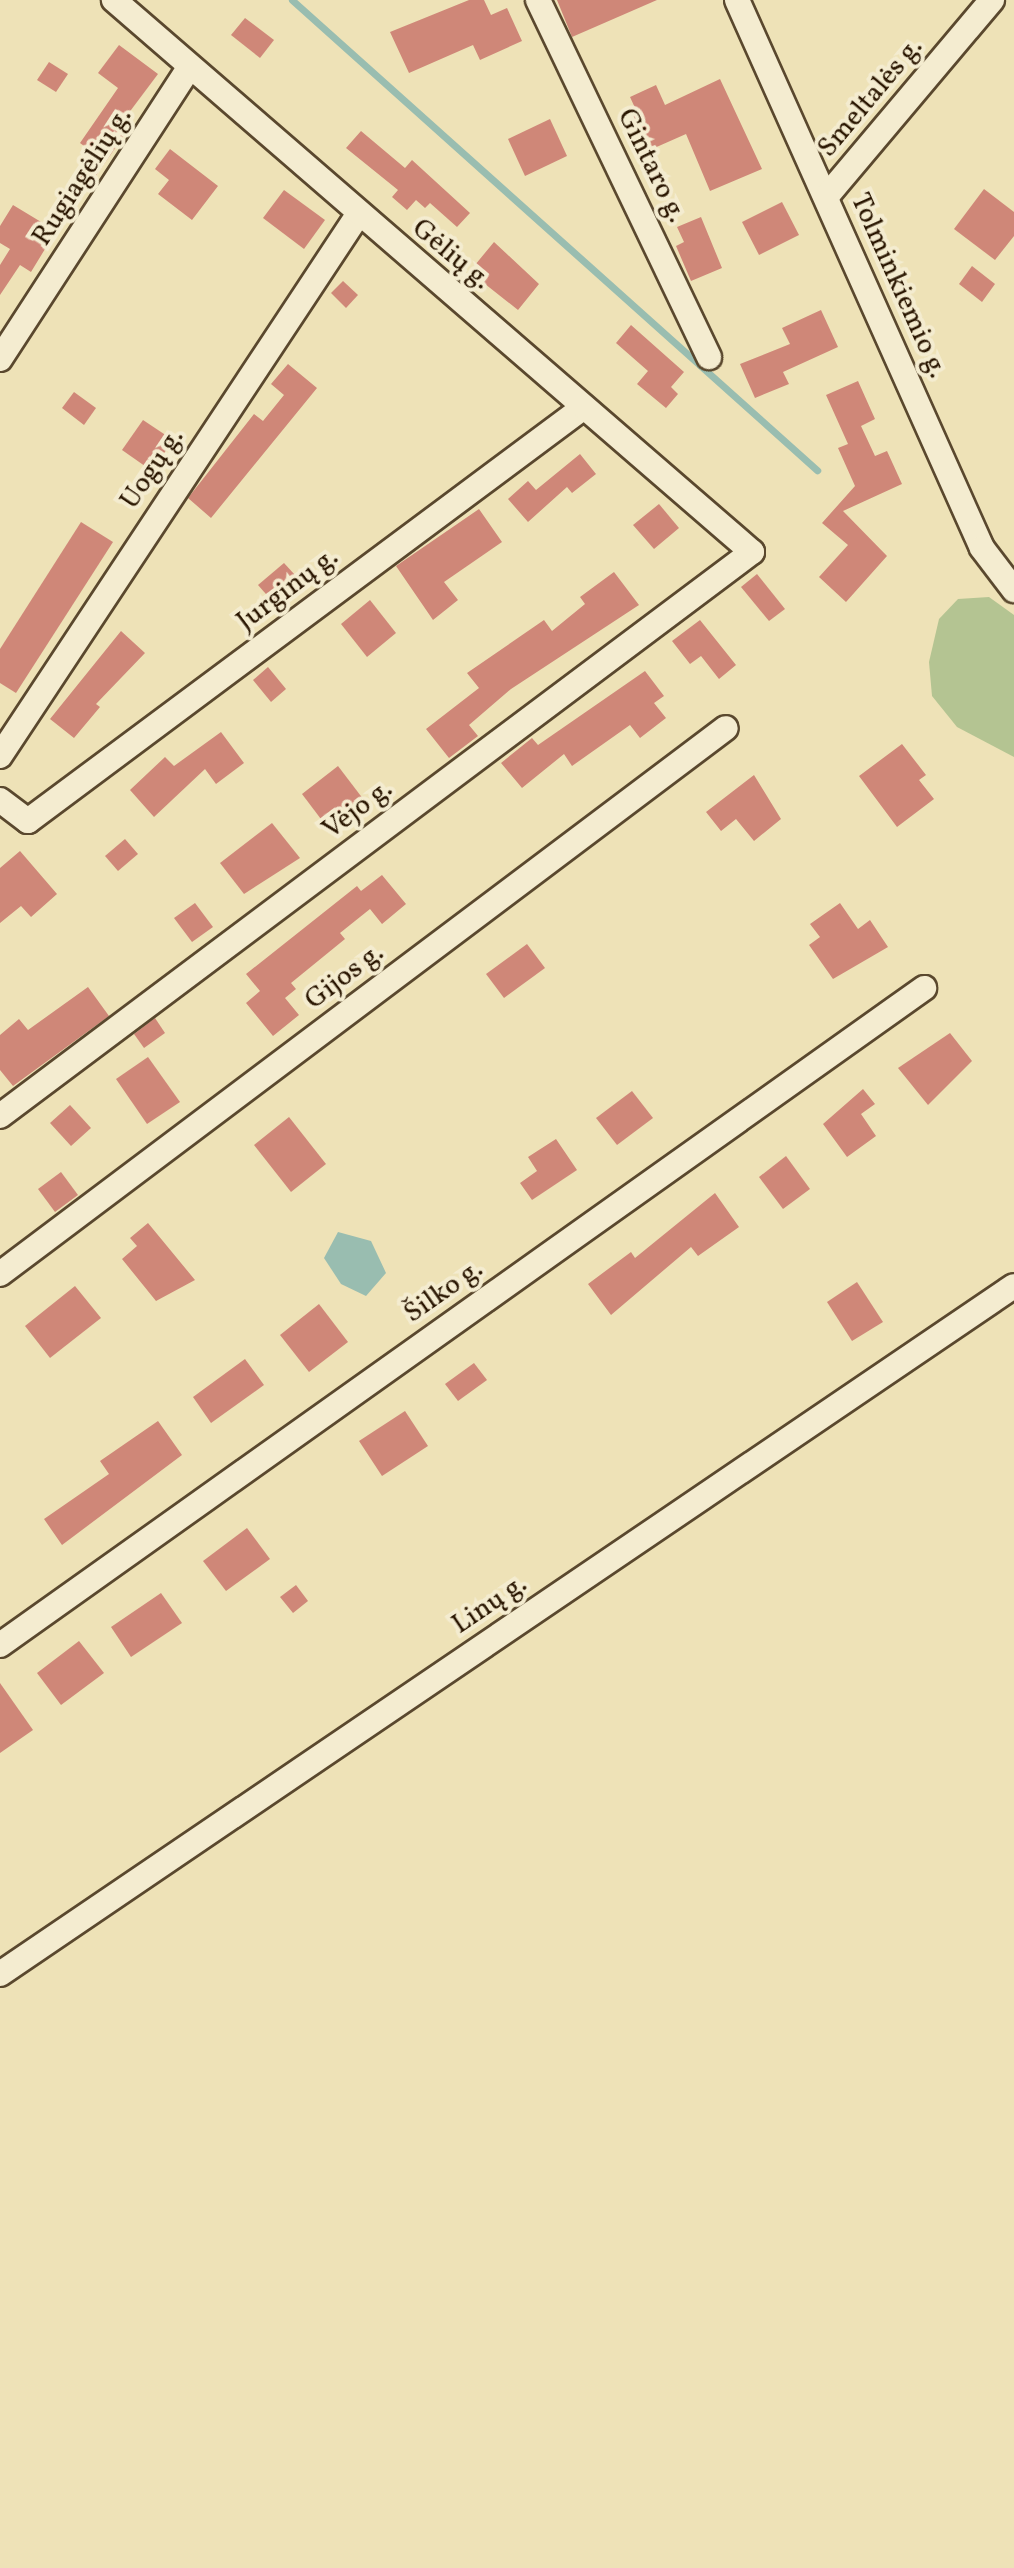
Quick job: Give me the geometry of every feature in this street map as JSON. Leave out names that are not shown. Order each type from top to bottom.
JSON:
[{"type":"street","name":"Gėlių g.","points":[[114,0],[358,215],[752,552]]},
{"type":"street","name":"Gintaro g.","points":[[538,0],[709,357]]},
{"type":"street","name":"Tolminkiemio g.","points":[[737,0],[982,548],[1014,590]]},
{"type":"street","name":"Smeltalės g.","points":[[826,197],[992,0]]},
{"type":"street","name":"Rugiagėlių g.","points":[[0,359],[189,68]]},
{"type":"street","name":"Uogų g.","points":[[0,756],[358,215]]},
{"type":"street","name":"Jurginų g.","points":[[0,800],[28,821],[584,407]]},
{"type":"street","name":"Vėjo g.","points":[[0,1116],[752,552]]},
{"type":"street","name":"Gijos g.","points":[[0,1274],[726,728]]},
{"type":"street","name":"Šilko g.","points":[[0,1645],[924,988]]},
{"type":"street","name":"Linų g.","points":[[0,1974],[1014,1286]]},
{"type":"green space","points":[[989,597],[1014,615],[1014,757],[957,727],[932,696],[929,662],[939,619],[958,599]]},
{"type":"water","points":[[338,1232],[371,1241],[386,1273],[366,1296],[341,1284],[324,1258]]},
{"type":"building","points":[[469,0],[484,0],[491,15],[507,8],[522,41],[480,60],[473,45],[409,73],[390,32]]},
{"type":"building","points":[[557,0],[657,0],[572,37]]},
{"type":"building","points":[[245,18],[274,40],[260,58],[231,35]]},
{"type":"building","points":[[119,45],[158,74],[122,122],[130,127],[86,190],[71,181],[91,151],[80,143],[118,88],[98,73]]},
{"type":"building","points":[[49,62],[68,74],[56,92],[37,80]]},
{"type":"building","points":[[720,79],[762,169],[710,191],[686,134],[643,153],[626,115],[636,110],[630,97],[656,85],[665,105]]},
{"type":"building","points":[[550,119],[567,156],[525,176],[508,139]]},
{"type":"building","points":[[361,131],[405,168],[412,160],[470,213],[457,227],[430,203],[425,208],[416,200],[407,210],[392,197],[398,190],[346,148]]},
{"type":"building","points":[[170,149],[218,186],[192,220],[158,194],[169,180],[155,169]]},
{"type":"building","points":[[984,189],[1014,212],[1014,236],[995,260],[954,229]]},
{"type":"building","points":[[284,190],[325,220],[304,249],[263,218]]},
{"type":"building","points":[[782,202],[799,235],[759,255],[742,222]]},
{"type":"building","points":[[13,205],[56,231],[31,272],[20,265],[0,295],[0,265],[10,249],[0,243],[0,226]]},
{"type":"building","points":[[701,217],[722,268],[691,281],[676,246],[684,242],[677,227]]},
{"type":"building","points":[[494,242],[539,284],[518,310],[480,280],[485,274],[475,265]]},
{"type":"building","points":[[972,266],[995,284],[982,302],[959,284]]},
{"type":"building","points":[[343,281],[358,295],[346,308],[331,293]]},
{"type":"building","points":[[821,310],[838,347],[783,372],[789,384],[755,398],[740,364],[790,344],[782,328]]},
{"type":"building","points":[[631,325],[684,372],[671,387],[678,394],[666,408],[637,384],[648,371],[616,343]]},
{"type":"building","points":[[288,364],[317,388],[211,518],[188,498],[254,414],[263,421],[284,395],[271,384]]},
{"type":"building","points":[[858,381],[875,419],[861,426],[875,456],[887,451],[902,484],[843,511],[887,556],[846,602],[819,577],[848,545],[822,523],[855,486],[838,448],[848,444],[826,395]]},
{"type":"building","points":[[74,392],[96,408],[84,425],[62,408]]},
{"type":"building","points":[[143,420],[173,440],[152,471],[122,450]]},
{"type":"building","points":[[580,454],[596,474],[572,493],[567,487],[528,522],[508,499],[528,481],[536,490]]},
{"type":"building","points":[[659,504],[679,528],[654,549],[633,525]]},
{"type":"building","points":[[479,509],[502,542],[444,582],[458,600],[433,620],[396,566]]},
{"type":"building","points":[[81,522],[113,542],[16,693],[0,683],[0,649]]},
{"type":"building","points":[[284,563],[306,587],[280,610],[258,585]]},
{"type":"building","points":[[614,572],[639,605],[511,689],[469,725],[478,736],[449,758],[426,729],[479,688],[467,673],[544,620],[552,631],[585,604],[580,597]]},
{"type":"building","points":[[757,574],[785,609],[769,621],[741,587]]},
{"type":"building","points":[[370,600],[396,633],[367,657],[341,624]]},
{"type":"building","points":[[700,620],[736,665],[719,679],[701,656],[690,664],[672,641]]},
{"type":"building","points":[[121,631],[145,653],[96,704],[100,707],[74,738],[50,719]]},
{"type":"building","points":[[268,667],[286,689],[271,702],[253,680]]},
{"type":"building","points":[[645,671],[664,696],[654,703],[666,718],[640,738],[630,725],[572,766],[564,754],[522,788],[501,763],[532,738],[538,745]]},
{"type":"building","points":[[221,732],[244,763],[216,784],[205,769],[154,817],[130,790],[165,757],[174,766]]},
{"type":"building","points":[[902,744],[926,775],[919,780],[934,799],[897,827],[859,776]]},
{"type":"building","points":[[338,766],[370,808],[333,835],[302,794]]},
{"type":"building","points":[[754,775],[781,819],[754,841],[736,819],[721,831],[706,812]]},
{"type":"building","points":[[272,823],[300,858],[244,894],[220,863]]},
{"type":"building","points":[[125,839],[138,854],[118,871],[105,856]]},
{"type":"building","points":[[20,851],[57,894],[31,917],[21,906],[0,923],[0,868]]},
{"type":"building","points":[[382,875],[406,904],[382,924],[370,909],[340,933],[345,939],[291,983],[296,989],[285,998],[299,1015],[273,1036],[246,1003],[260,991],[246,974],[357,886],[361,891]]},
{"type":"building","points":[[195,903],[213,927],[192,942],[174,918]]},
{"type":"building","points":[[840,903],[858,929],[870,920],[888,947],[833,979],[809,945],[820,937],[810,924]]},
{"type":"building","points":[[527,944],[545,968],[504,998],[486,974]]},
{"type":"building","points":[[88,987],[109,1016],[13,1086],[0,1070],[0,1035],[19,1019],[28,1030]]},
{"type":"building","points":[[155,1018],[165,1033],[144,1048],[134,1034]]},
{"type":"building","points":[[950,1033],[972,1061],[928,1105],[898,1068]]},
{"type":"building","points":[[148,1057],[180,1102],[147,1124],[116,1079]]},
{"type":"building","points":[[863,1089],[875,1104],[861,1114],[876,1136],[847,1157],[823,1124]]},
{"type":"building","points":[[632,1091],[653,1118],[617,1145],[596,1118]]},
{"type":"building","points":[[70,1105],[91,1128],[71,1146],[50,1123]]},
{"type":"building","points":[[289,1117],[326,1164],[291,1192],[254,1145]]},
{"type":"building","points":[[556,1139],[577,1170],[532,1200],[520,1183],[537,1171],[528,1157]]},
{"type":"building","points":[[786,1156],[810,1189],[783,1209],[759,1177]]},
{"type":"building","points":[[61,1172],[78,1195],[55,1212],[38,1189]]},
{"type":"building","points":[[715,1193],[739,1227],[698,1256],[691,1247],[611,1315],[588,1284],[631,1252],[635,1258]]},
{"type":"building","points":[[148,1223],[195,1280],[156,1301],[122,1259],[137,1246],[130,1238]]},
{"type":"building","points":[[857,1282],[883,1322],[852,1341],[827,1302]]},
{"type":"building","points":[[75,1286],[101,1318],[50,1358],[25,1326]]},
{"type":"building","points":[[319,1304],[348,1342],[309,1372],[280,1335]]},
{"type":"building","points":[[245,1359],[264,1385],[211,1423],[193,1397]]},
{"type":"building","points":[[474,1363],[487,1380],[458,1401],[445,1384]]},
{"type":"building","points":[[405,1411],[428,1446],[382,1476],[359,1441]]},
{"type":"building","points":[[158,1421],[182,1455],[62,1545],[44,1519],[109,1474],[100,1461]]},
{"type":"building","points":[[247,1528],[270,1559],[226,1591],[203,1561]]},
{"type":"building","points":[[296,1585],[308,1601],[293,1613],[280,1597]]},
{"type":"building","points":[[161,1593],[182,1623],[131,1657],[111,1627]]},
{"type":"building","points":[[79,1641],[104,1673],[61,1705],[37,1673]]},
{"type":"building","points":[[0,1683],[33,1730],[0,1753]]},
{"type":"waterway","points":[[292,0],[817,470]]}]
